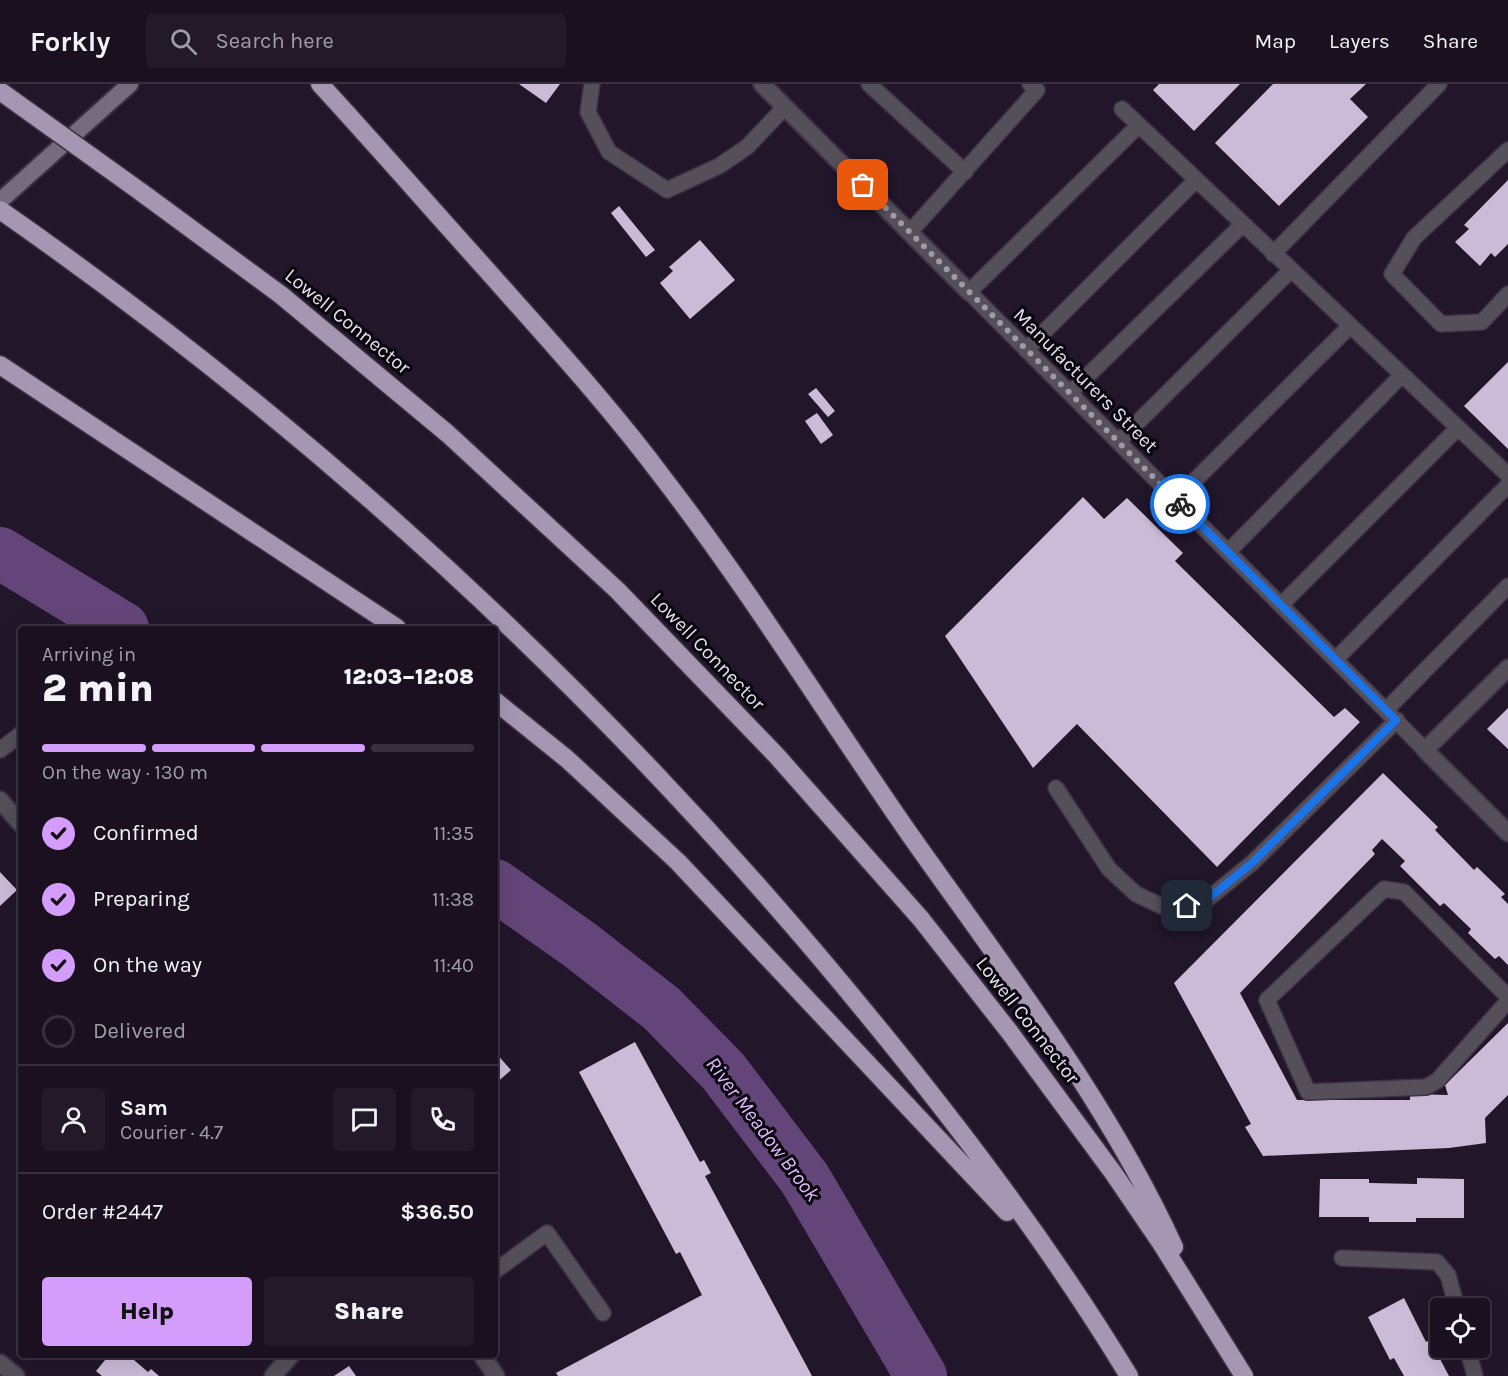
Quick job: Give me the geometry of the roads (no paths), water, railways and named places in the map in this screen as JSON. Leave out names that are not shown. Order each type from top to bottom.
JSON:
[{"type":"highway","points":[[326,88],[600,399],[662,475],[704,532],[896,814],[1049,1033],[1111,1130],[1161,1218],[1205,1314]]},
{"type":"highway","name":"Lowell Connector","points":[[0,91],[281,295],[448,434],[617,590],[776,754],[921,919],[1011,1034],[1114,1174],[1161,1243],[1244,1376]]},
{"type":"highway","points":[[0,210],[184,344],[343,474],[564,679],[718,839],[767,894],[912,1069],[1022,1215],[1098,1326],[1129,1376]]},
{"type":"highway","points":[[0,365],[395,626]]},
{"type":"highway","points":[[498,703],[567,759],[678,862],[1057,1265]]},
{"type":"main road","points":[[0,201],[130,84]]},
{"type":"street","name":"Manufacturers Street","points":[[762,84],[969,292]]},
{"type":"street","points":[[1425,750],[1508,668]]},
{"type":"street","name":"Manufacturers Street","points":[[1425,750],[1508,833]]},
{"type":"street","points":[[0,800],[18,821]]},
{"type":"street","points":[[273,1376],[289,1358]]},
{"type":"street","points":[[484,1358],[496,1376]]},
{"type":"street","points":[[0,1363],[15,1376]]},
{"type":"lane","points":[[592,84],[588,112],[609,152],[667,190],[719,166],[747,147],[786,107]]},
{"type":"lane","points":[[869,84],[965,171]]},
{"type":"lane","points":[[910,232],[1037,90],[1030,84]]},
{"type":"lane","points":[[1273,254],[1439,84]]},
{"type":"lane","points":[[1122,109],[1242,225],[1508,474]]},
{"type":"lane","points":[[969,292],[1139,125]]},
{"type":"lane","points":[[1508,150],[1414,238],[1392,274],[1440,324],[1482,322],[1508,294]]},
{"type":"lane","points":[[1026,350],[1196,180]]},
{"type":"lane","points":[[1070,393],[1242,225]]},
{"type":"lane","points":[[1119,441],[1291,270]]},
{"type":"lane","name":"Manufacturers Street","points":[[969,292],[1425,750]]},
{"type":"lane","points":[[1176,499],[1350,326]]},
{"type":"lane","points":[[1228,552],[1402,375]]},
{"type":"lane","points":[[1281,605],[1458,428]]},
{"type":"lane","points":[[1336,659],[1508,485]]},
{"type":"lane","points":[[1056,788],[1109,869],[1136,894],[1170,910],[1204,902],[1252,863],[1508,586]]},
{"type":"lane","points":[[0,750],[18,736]]},
{"type":"lane","points":[[1384,889],[1404,892],[1508,999],[1437,1081],[1426,1087],[1308,1092],[1267,1000],[1384,889]]},
{"type":"lane","points":[[498,1269],[547,1233],[603,1313]]},
{"type":"lane","points":[[1342,1258],[1437,1262],[1448,1275],[1454,1298]]},
{"type":"lane","points":[[1470,1358],[1475,1376]]},
{"type":"waterway","name":"River Meadow Brook","points":[[0,553],[120,626]]},
{"type":"waterway","name":"River Meadow Brook","points":[[498,887],[580,945],[661,1008],[723,1071],[805,1179],[921,1376]]}]
